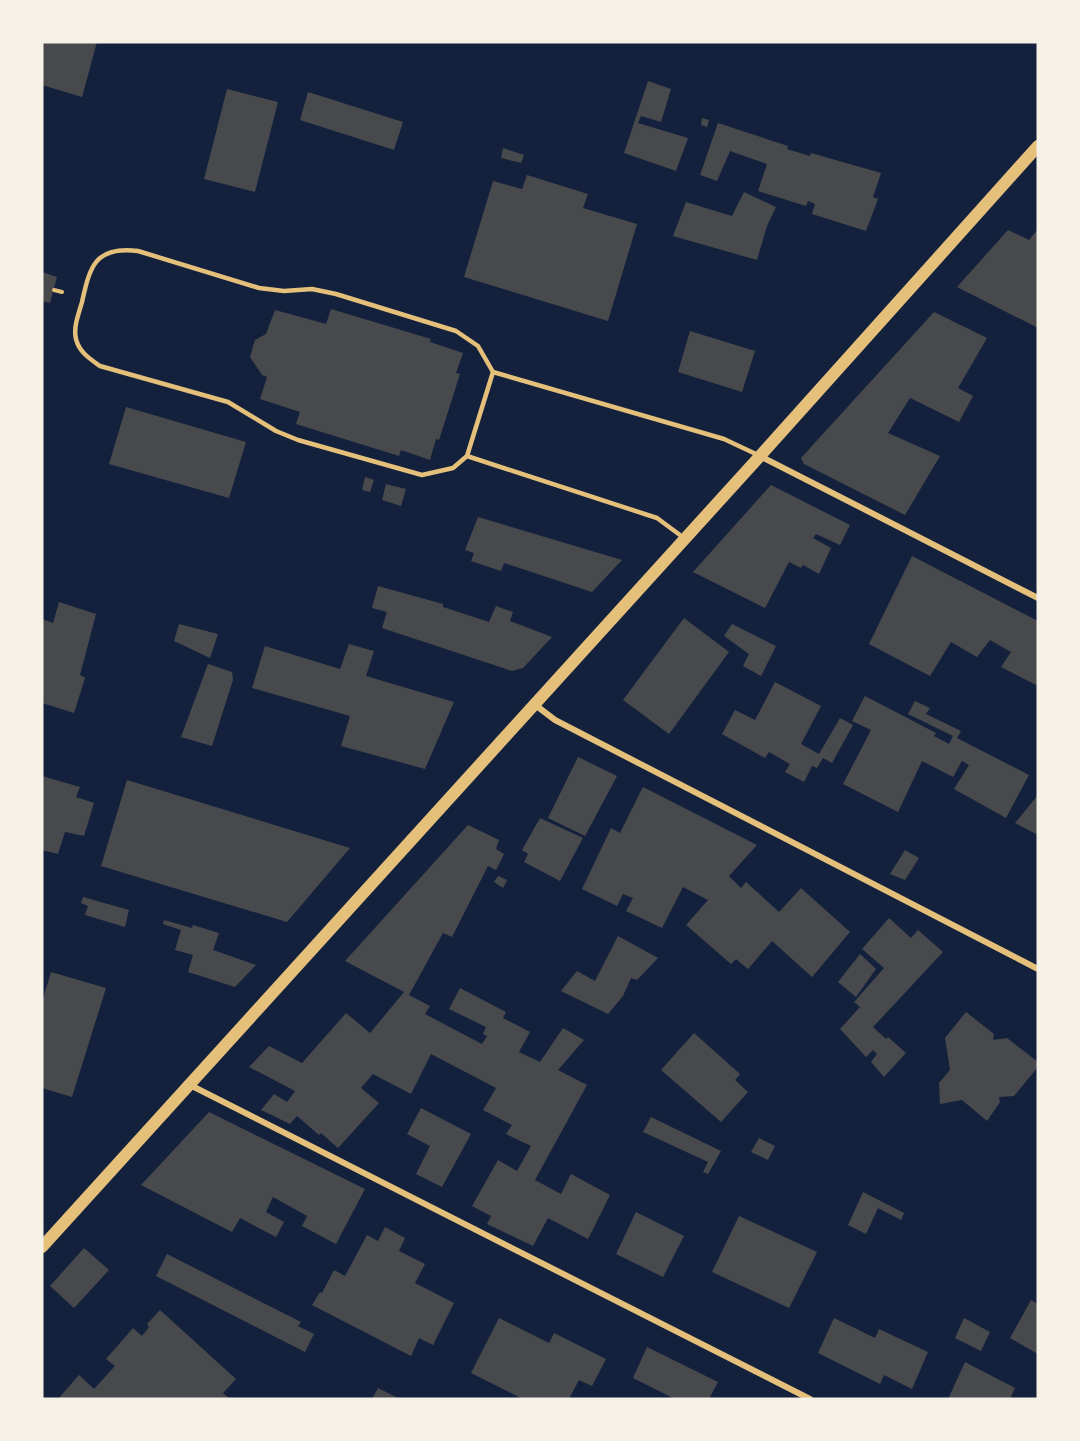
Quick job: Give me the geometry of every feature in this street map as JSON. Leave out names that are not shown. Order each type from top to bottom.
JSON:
[{"type":"main road","points":[[42,1247],[760,456],[1038,146]]},
{"type":"street","points":[[760,456],[1038,598]]},
{"type":"street","points":[[534,704],[562,724],[1038,969]]},
{"type":"street","points":[[190,1085],[810,1399]]},
{"type":"lane","points":[[493,372],[467,456],[453,468],[422,475],[298,440],[276,431],[228,402],[100,366],[84,355],[76,338],[76,324],[92,267],[101,256],[120,249],[138,251],[258,288],[284,291],[312,289],[336,294],[456,331],[478,346],[493,372],[724,439],[760,456]]},
{"type":"lane","points":[[467,456],[657,518],[684,538]]},
{"type":"building","points":[[42,42],[97,42],[82,97],[42,85]]},
{"type":"building","points":[[648,81],[671,89],[661,122],[641,116],[638,123],[688,138],[676,171],[624,153]]},
{"type":"building","points":[[227,89],[278,102],[255,192],[204,179]]},
{"type":"building","points":[[308,92],[403,122],[394,150],[300,120]]},
{"type":"building","points":[[702,118],[709,120],[707,127],[701,125]]},
{"type":"building","points":[[718,123],[788,146],[787,149],[810,156],[811,153],[881,173],[873,197],[878,199],[866,231],[812,214],[815,204],[808,201],[806,206],[758,191],[767,164],[730,151],[717,181],[700,175]]},
{"type":"building","points":[[503,148],[524,155],[521,163],[501,158]]},
{"type":"building","points":[[527,175],[588,194],[583,208],[637,224],[608,321],[464,277],[493,181],[522,189]]},
{"type":"building","points":[[744,192],[776,207],[767,226],[757,260],[673,236],[686,202],[732,216]]},
{"type":"building","points":[[1038,229],[1038,328],[957,287],[1008,230],[1029,240]]},
{"type":"building","points":[[42,272],[57,277],[50,303],[42,301]]},
{"type":"building","points":[[331,309],[431,339],[430,342],[463,353],[456,373],[460,374],[439,440],[436,439],[430,460],[401,450],[399,456],[296,424],[300,412],[260,399],[267,377],[262,375],[250,357],[255,340],[266,334],[275,310],[326,324]]},
{"type":"building","points":[[934,312],[987,338],[958,388],[973,396],[959,422],[910,398],[888,433],[940,456],[905,515],[804,464],[801,458]]},
{"type":"building","points":[[690,331],[755,351],[742,392],[678,372]]},
{"type":"building","points":[[126,407],[246,442],[229,498],[109,464]]},
{"type":"building","points":[[365,477],[374,480],[370,492],[362,490]]},
{"type":"building","points":[[386,484],[406,489],[401,506],[382,500]]},
{"type":"building","points":[[771,485],[850,525],[840,545],[816,534],[813,538],[831,548],[819,574],[803,565],[801,568],[789,562],[765,608],[693,572]]},
{"type":"building","points":[[478,517],[622,560],[592,592],[504,563],[501,571],[471,561],[474,553],[465,550]]},
{"type":"building","points":[[912,556],[1038,621],[1038,686],[1001,667],[1011,652],[990,640],[977,657],[951,642],[930,676],[869,644]]},
{"type":"building","points":[[378,586],[443,604],[443,607],[489,622],[496,606],[513,612],[510,621],[552,637],[523,668],[512,671],[382,628],[387,612],[372,608]]},
{"type":"building","points":[[59,602],[96,614],[80,675],[85,678],[74,713],[42,703],[42,619],[53,623]]},
{"type":"building","points":[[684,618],[729,652],[669,734],[623,700]]},
{"type":"building","points":[[179,624],[218,634],[210,658],[174,641]]},
{"type":"building","points":[[732,624],[776,646],[761,676],[743,666],[749,654],[724,636]]},
{"type":"building","points":[[349,644],[374,651],[366,676],[454,702],[425,769],[341,746],[350,716],[252,688],[265,646],[340,669]]},
{"type":"building","points":[[208,664],[232,672],[233,680],[212,746],[181,737]]},
{"type":"building","points":[[775,682],[821,706],[801,744],[819,754],[840,718],[853,725],[832,763],[823,758],[817,768],[812,766],[804,782],[785,772],[790,764],[769,752],[765,758],[722,734],[735,710],[755,720]]},
{"type":"building","points":[[865,696],[936,733],[934,736],[949,744],[953,736],[908,714],[915,701],[930,708],[926,714],[961,731],[957,738],[1029,775],[1006,818],[954,789],[969,765],[962,761],[953,777],[922,761],[898,812],[843,784],[871,730],[852,721]]},
{"type":"building","points":[[578,757],[617,776],[585,836],[548,818]]},
{"type":"building","points":[[42,776],[80,787],[76,797],[94,803],[84,836],[65,832],[58,854],[42,850]]},
{"type":"building","points":[[127,780],[350,848],[287,922],[101,866]]},
{"type":"building","points":[[643,787],[757,845],[729,876],[741,888],[746,882],[779,912],[801,888],[850,932],[812,977],[772,941],[748,969],[736,959],[731,964],[686,925],[708,900],[683,887],[662,928],[626,911],[633,898],[623,894],[617,906],[582,889],[611,828],[620,833]]},
{"type":"building","points":[[1038,795],[1038,835],[1015,823]]},
{"type":"building","points":[[540,818],[583,838],[560,881],[524,862],[528,854],[522,850]]},
{"type":"building","points":[[468,825],[499,840],[496,849],[504,854],[496,870],[488,866],[452,937],[443,933],[409,995],[430,1006],[425,1014],[482,1044],[487,1036],[483,1034],[486,1027],[449,1009],[460,988],[506,1012],[503,1018],[530,1032],[519,1052],[540,1062],[563,1028],[584,1040],[558,1070],[587,1085],[535,1180],[561,1194],[571,1174],[610,1195],[588,1239],[548,1218],[533,1246],[487,1224],[491,1216],[472,1206],[498,1160],[517,1171],[531,1146],[506,1134],[512,1125],[483,1110],[496,1088],[431,1054],[411,1094],[373,1074],[361,1088],[379,1103],[338,1148],[297,1116],[290,1124],[261,1110],[274,1094],[287,1102],[295,1091],[249,1067],[269,1046],[302,1063],[346,1013],[370,1033],[404,992],[345,961]]},
{"type":"building","points":[[905,850],[919,858],[905,880],[890,874]]},
{"type":"building","points":[[498,876],[507,880],[503,888],[494,882]]},
{"type":"building","points":[[83,897],[129,910],[125,927],[85,915],[88,906],[81,903]]},
{"type":"building","points":[[889,918],[911,938],[918,930],[943,952],[873,1027],[906,1053],[884,1077],[871,1062],[877,1054],[873,1050],[866,1057],[840,1029],[860,1007],[854,1002],[884,968],[862,949]]},
{"type":"building","points":[[164,920],[192,928],[193,925],[219,933],[213,950],[256,965],[235,987],[188,972],[193,955],[175,950],[181,930],[163,924]]},
{"type":"building","points":[[618,936],[658,958],[637,980],[631,978],[623,996],[608,1014],[561,991],[577,971],[595,981]]},
{"type":"building","points":[[860,954],[876,969],[856,997],[838,982]]},
{"type":"building","points":[[51,972],[106,988],[72,1097],[42,1088],[42,1002]]},
{"type":"building","points":[[966,1012],[994,1034],[993,1040],[1007,1038],[1038,1062],[1038,1067],[1014,1096],[999,1097],[1000,1102],[987,1121],[962,1100],[940,1104],[939,1083],[950,1070],[945,1038]]},
{"type":"building","points":[[694,1033],[740,1074],[735,1080],[748,1092],[721,1122],[661,1070]]},
{"type":"building","points":[[421,1108],[471,1134],[442,1187],[416,1174],[430,1146],[407,1134]]},
{"type":"building","points":[[209,1112],[365,1189],[336,1244],[302,1226],[307,1216],[273,1197],[266,1212],[284,1222],[276,1237],[240,1218],[232,1232],[141,1185]]},
{"type":"building","points":[[651,1117],[721,1151],[708,1174],[703,1172],[708,1162],[643,1132]]},
{"type":"building","points":[[759,1138],[775,1146],[768,1160],[751,1152]]},
{"type":"building","points":[[863,1192],[904,1213],[901,1220],[878,1208],[866,1234],[848,1225]]},
{"type":"building","points":[[636,1212],[684,1236],[663,1277],[616,1254]]},
{"type":"building","points":[[739,1216],[817,1252],[789,1308],[712,1272]]},
{"type":"building","points":[[385,1227],[405,1238],[399,1251],[425,1264],[415,1283],[454,1303],[433,1345],[419,1338],[411,1356],[312,1305],[320,1292],[322,1293],[334,1270],[345,1276],[367,1235],[378,1241]]},
{"type":"building","points":[[84,1248],[109,1270],[74,1308],[50,1286]]},
{"type":"building","points":[[167,1254],[301,1322],[298,1326],[314,1334],[305,1352],[156,1276]]},
{"type":"building","points":[[1031,1300],[1038,1304],[1038,1354],[1010,1338]]},
{"type":"building","points":[[160,1310],[236,1379],[223,1393],[230,1399],[58,1399],[79,1375],[94,1389],[115,1366],[106,1359],[133,1328],[142,1336],[149,1327],[147,1324]]},
{"type":"building","points":[[499,1318],[549,1343],[554,1333],[606,1359],[592,1386],[579,1380],[569,1399],[523,1399],[471,1373]]},
{"type":"building","points":[[834,1318],[875,1338],[879,1329],[928,1352],[912,1389],[884,1375],[880,1384],[818,1353]]},
{"type":"building","points":[[964,1318],[990,1332],[981,1351],[955,1338]]},
{"type":"building","points":[[647,1347],[718,1382],[709,1399],[675,1399],[633,1378]]},
{"type":"building","points":[[965,1362],[1015,1388],[1010,1399],[948,1399]]},
{"type":"building","points":[[378,1388],[400,1399],[372,1399]]}]
